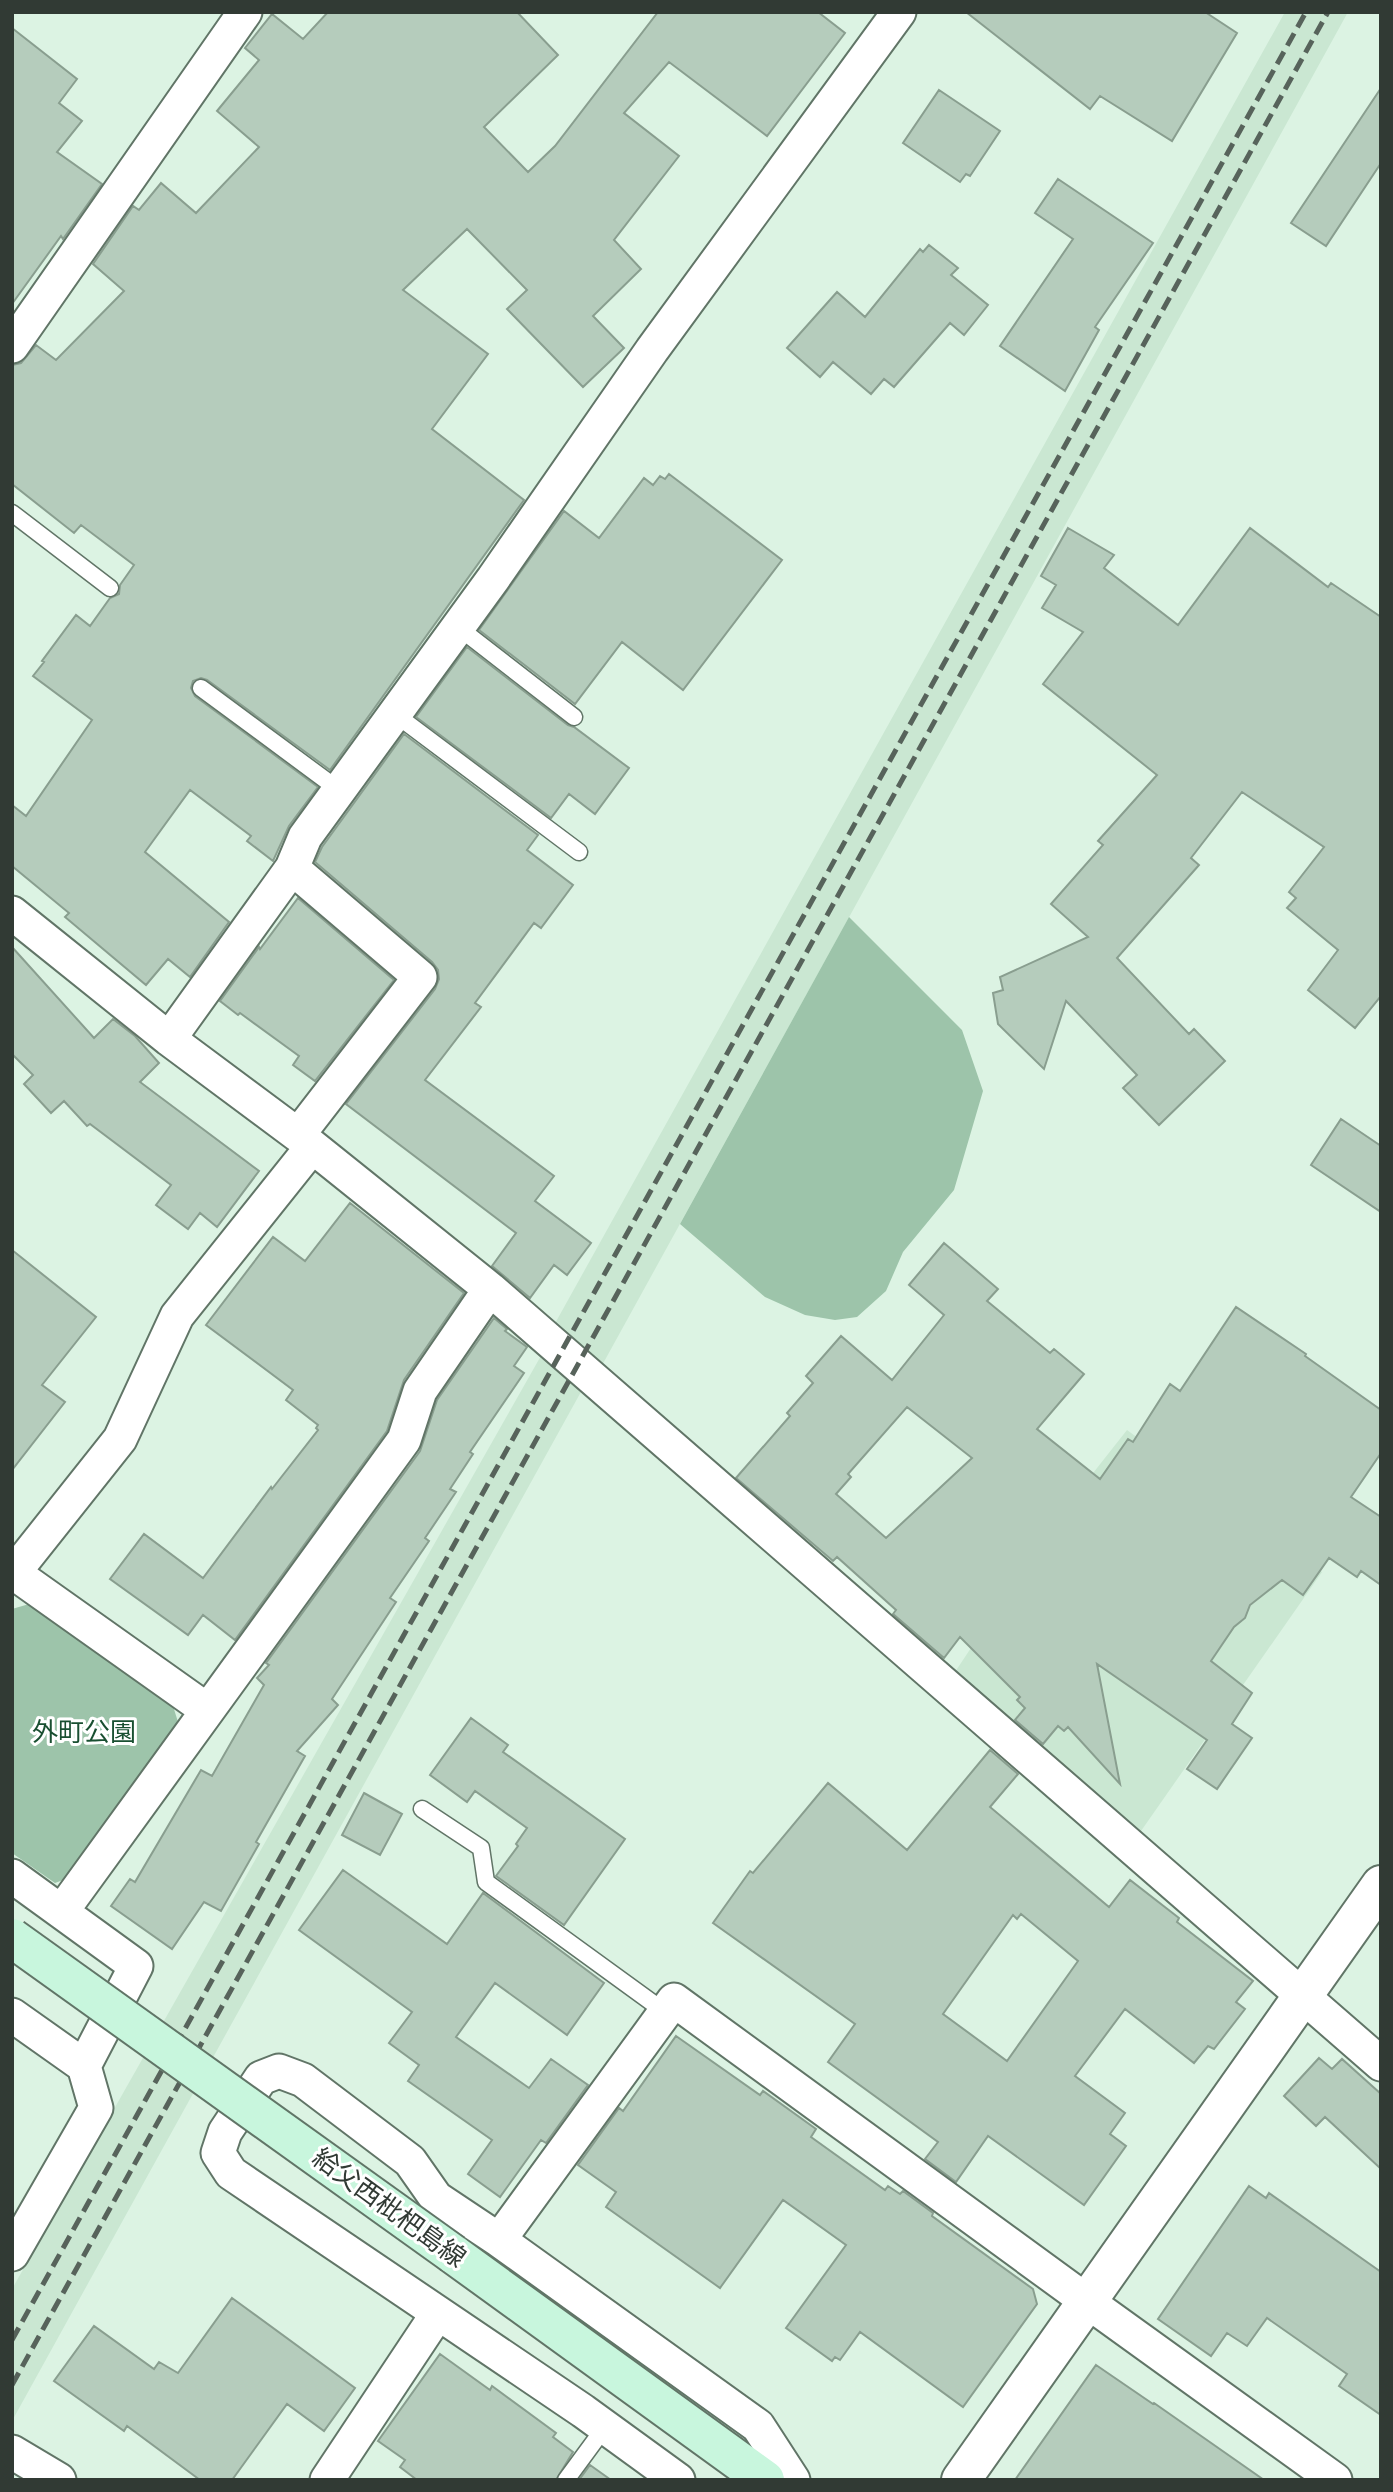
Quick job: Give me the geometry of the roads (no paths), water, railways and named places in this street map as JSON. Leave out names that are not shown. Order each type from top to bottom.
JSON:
[{"type":"main road","name":"給父西枇杷島線","points":[[12,1938],[765,2480]]},
{"type":"street","points":[[12,346],[245,12]]},
{"type":"street","points":[[169,1040],[292,868],[304,837],[458,627],[652,350],[899,12]]},
{"type":"street","points":[[207,1710],[13,1574],[120,1439],[177,1316],[420,977],[292,868]]},
{"type":"street","points":[[12,913],[169,1040],[305,1141],[490,1289],[1381,2064]]},
{"type":"street","points":[[62,1911],[404,1440],[420,1391],[490,1289]]},
{"type":"street","points":[[12,1876],[136,1966],[84,2066]]},
{"type":"street","points":[[961,2480],[1381,1885]]},
{"type":"street","points":[[499,2240],[674,2000],[1335,2480]]},
{"type":"street","points":[[12,2015],[84,2066],[96,2108],[12,2255]]},
{"type":"street","points":[[678,2480],[605,2427],[231,2173],[218,2153],[225,2132],[261,2078],[279,2070],[303,2080],[410,2161],[436,2198],[499,2240],[758,2426],[793,2480]]},
{"type":"street","points":[[327,2480],[438,2313]]},
{"type":"street","points":[[12,2452],[59,2480]]},
{"type":"lane","points":[[12,513],[110,588]]},
{"type":"lane","points":[[458,627],[574,717]]},
{"type":"lane","points":[[201,688],[339,790]]},
{"type":"lane","points":[[395,714],[579,852]]},
{"type":"lane","points":[[422,1809],[481,1848],[486,1882],[665,2012]]},
{"type":"lane","points":[[566,2480],[605,2427]]},
{"type":"railway","points":[[12,2340],[1306,12]]},
{"type":"railway","points":[[12,2385],[1328,12]]},
{"type":"park label","name":"外町公園","points":[[84,1732]]}]
